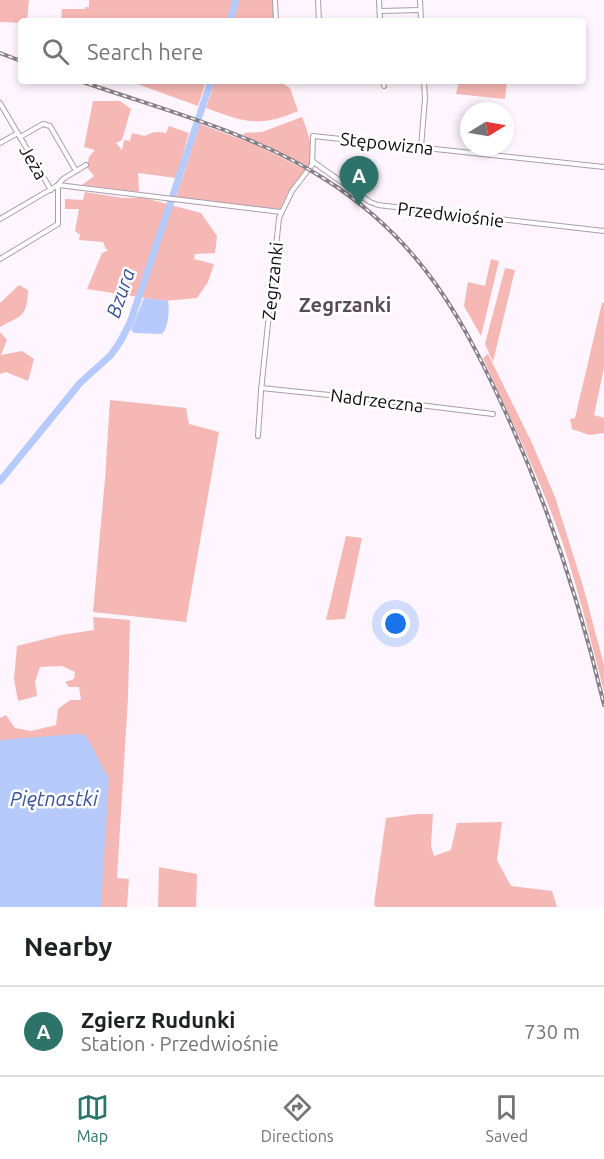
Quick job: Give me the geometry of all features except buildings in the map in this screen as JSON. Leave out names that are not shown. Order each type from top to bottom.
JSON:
[{"type":"street","points":[[275,0],[276,18]]},
{"type":"street","points":[[318,0],[319,18]]},
{"type":"street","points":[[379,0],[380,18]]},
{"type":"street","points":[[420,0],[421,18]]},
{"type":"street","points":[[380,11],[420,10]]},
{"type":"street","points":[[421,147],[424,84]]},
{"type":"street","name":"Jeża","points":[[0,103],[51,190]]},
{"type":"street","points":[[0,143],[43,124],[50,126],[76,171]]},
{"type":"street","name":"Stępowizna","points":[[313,136],[604,167]]},
{"type":"street","name":"Zegrzanki","points":[[258,436],[261,388],[281,212],[292,191],[308,172],[312,161],[313,136]]},
{"type":"street","name":"Przedwiośnie","points":[[312,161],[370,202],[378,205],[604,231]]},
{"type":"street","points":[[0,219],[51,190],[63,179],[86,165]]},
{"type":"street","points":[[58,185],[281,212]]},
{"type":"street","points":[[0,259],[58,224],[58,185]]},
{"type":"street","name":"Nadrzeczna","points":[[261,388],[493,414]]},
{"type":"shaded area","points":[[0,0],[29,0],[27,18],[18,18],[18,23],[0,22]]},
{"type":"shaded area","points":[[89,0],[273,0],[274,18],[61,18],[62,9],[89,7]]},
{"type":"shaded area","points":[[137,84],[205,84],[198,106]]},
{"type":"shaded area","points":[[214,84],[283,84],[290,88],[298,111],[273,120],[252,121],[206,108]]},
{"type":"shaded area","points":[[458,84],[507,84],[505,99],[456,94]]},
{"type":"shaded area","points":[[93,101],[120,101],[131,109],[122,140],[116,143],[122,150],[124,140],[130,141],[132,133],[145,136],[155,132],[166,133],[169,126],[189,133],[176,178],[138,173],[139,192],[82,185],[94,176],[87,167],[89,157],[95,150],[84,147]]},
{"type":"shaded area","points":[[302,117],[311,148],[309,167],[243,135],[244,133],[262,132]]},
{"type":"shaded area","points":[[200,124],[256,145],[306,170],[288,192],[280,209],[176,198]]},
{"type":"shaded area","points":[[85,192],[123,198],[145,198],[201,213],[217,236],[215,253],[195,254],[194,259],[214,264],[208,282],[197,298],[164,301],[87,289],[102,253],[109,250],[103,242],[79,240],[80,235],[75,231],[79,209],[65,209],[65,199],[83,200]]},
{"type":"shaded area","points":[[491,259],[499,261],[481,336],[464,306],[468,282],[485,286]]},
{"type":"shaded area","points":[[505,268],[515,270],[493,362],[485,344]]},
{"type":"shaded area","points":[[19,285],[28,290],[25,310],[18,317],[0,327],[0,303]]},
{"type":"shaded area","points":[[602,303],[604,303],[604,368],[594,415],[604,418],[604,433],[589,435],[572,429],[570,419],[575,418]]},
{"type":"shaded area","points":[[0,332],[7,340],[1,355],[22,351],[34,359],[28,381],[6,372],[0,374]]},
{"type":"shaded area","points":[[488,354],[532,443],[555,497],[583,586],[604,665],[604,691],[563,544],[535,474],[483,358]]},
{"type":"shaded area","points":[[110,400],[186,408],[189,424],[219,432],[186,622],[93,612]]},
{"type":"shaded area","points":[[346,536],[362,538],[345,619],[326,620]]},
{"type":"shaded area","points":[[93,617],[130,620],[128,697],[117,878],[129,879],[127,907],[92,907],[0,745],[0,718],[6,715],[15,728],[31,731],[56,725],[58,709],[70,700],[81,700],[79,687],[69,687],[65,682],[74,679],[75,672],[62,666],[40,667],[35,682],[37,696],[18,701],[14,679],[17,646],[61,635],[94,630]]},
{"type":"shaded area","points":[[433,814],[431,846],[434,856],[451,850],[457,823],[502,822],[497,860],[511,886],[552,891],[557,907],[376,907],[374,904],[386,818]]},
{"type":"shaded area","points":[[159,867],[197,874],[196,907],[158,907]]},
{"type":"water","points":[[144,298],[168,301],[168,319],[162,334],[134,333],[131,330]]},
{"type":"water","name":"Piętnastki","points":[[86,735],[109,779],[101,907],[0,907],[0,740]]},
{"type":"waterway","name":"Bzura","points":[[231,18],[236,0]]},
{"type":"waterway","name":"Bzura","points":[[0,481],[80,383],[111,355],[120,342],[130,323],[210,84]]},
{"type":"railway","points":[[0,53],[18,60]]},
{"type":"railway","points":[[89,84],[236,134],[295,162],[358,202],[388,228],[414,256],[457,316],[493,385],[525,457],[564,561],[604,705]]},
{"type":"place","name":"Zgierz Rudunki","points":[[359,206]]},
{"type":"district","name":"Zegrzanki","points":[[345,304]]}]
